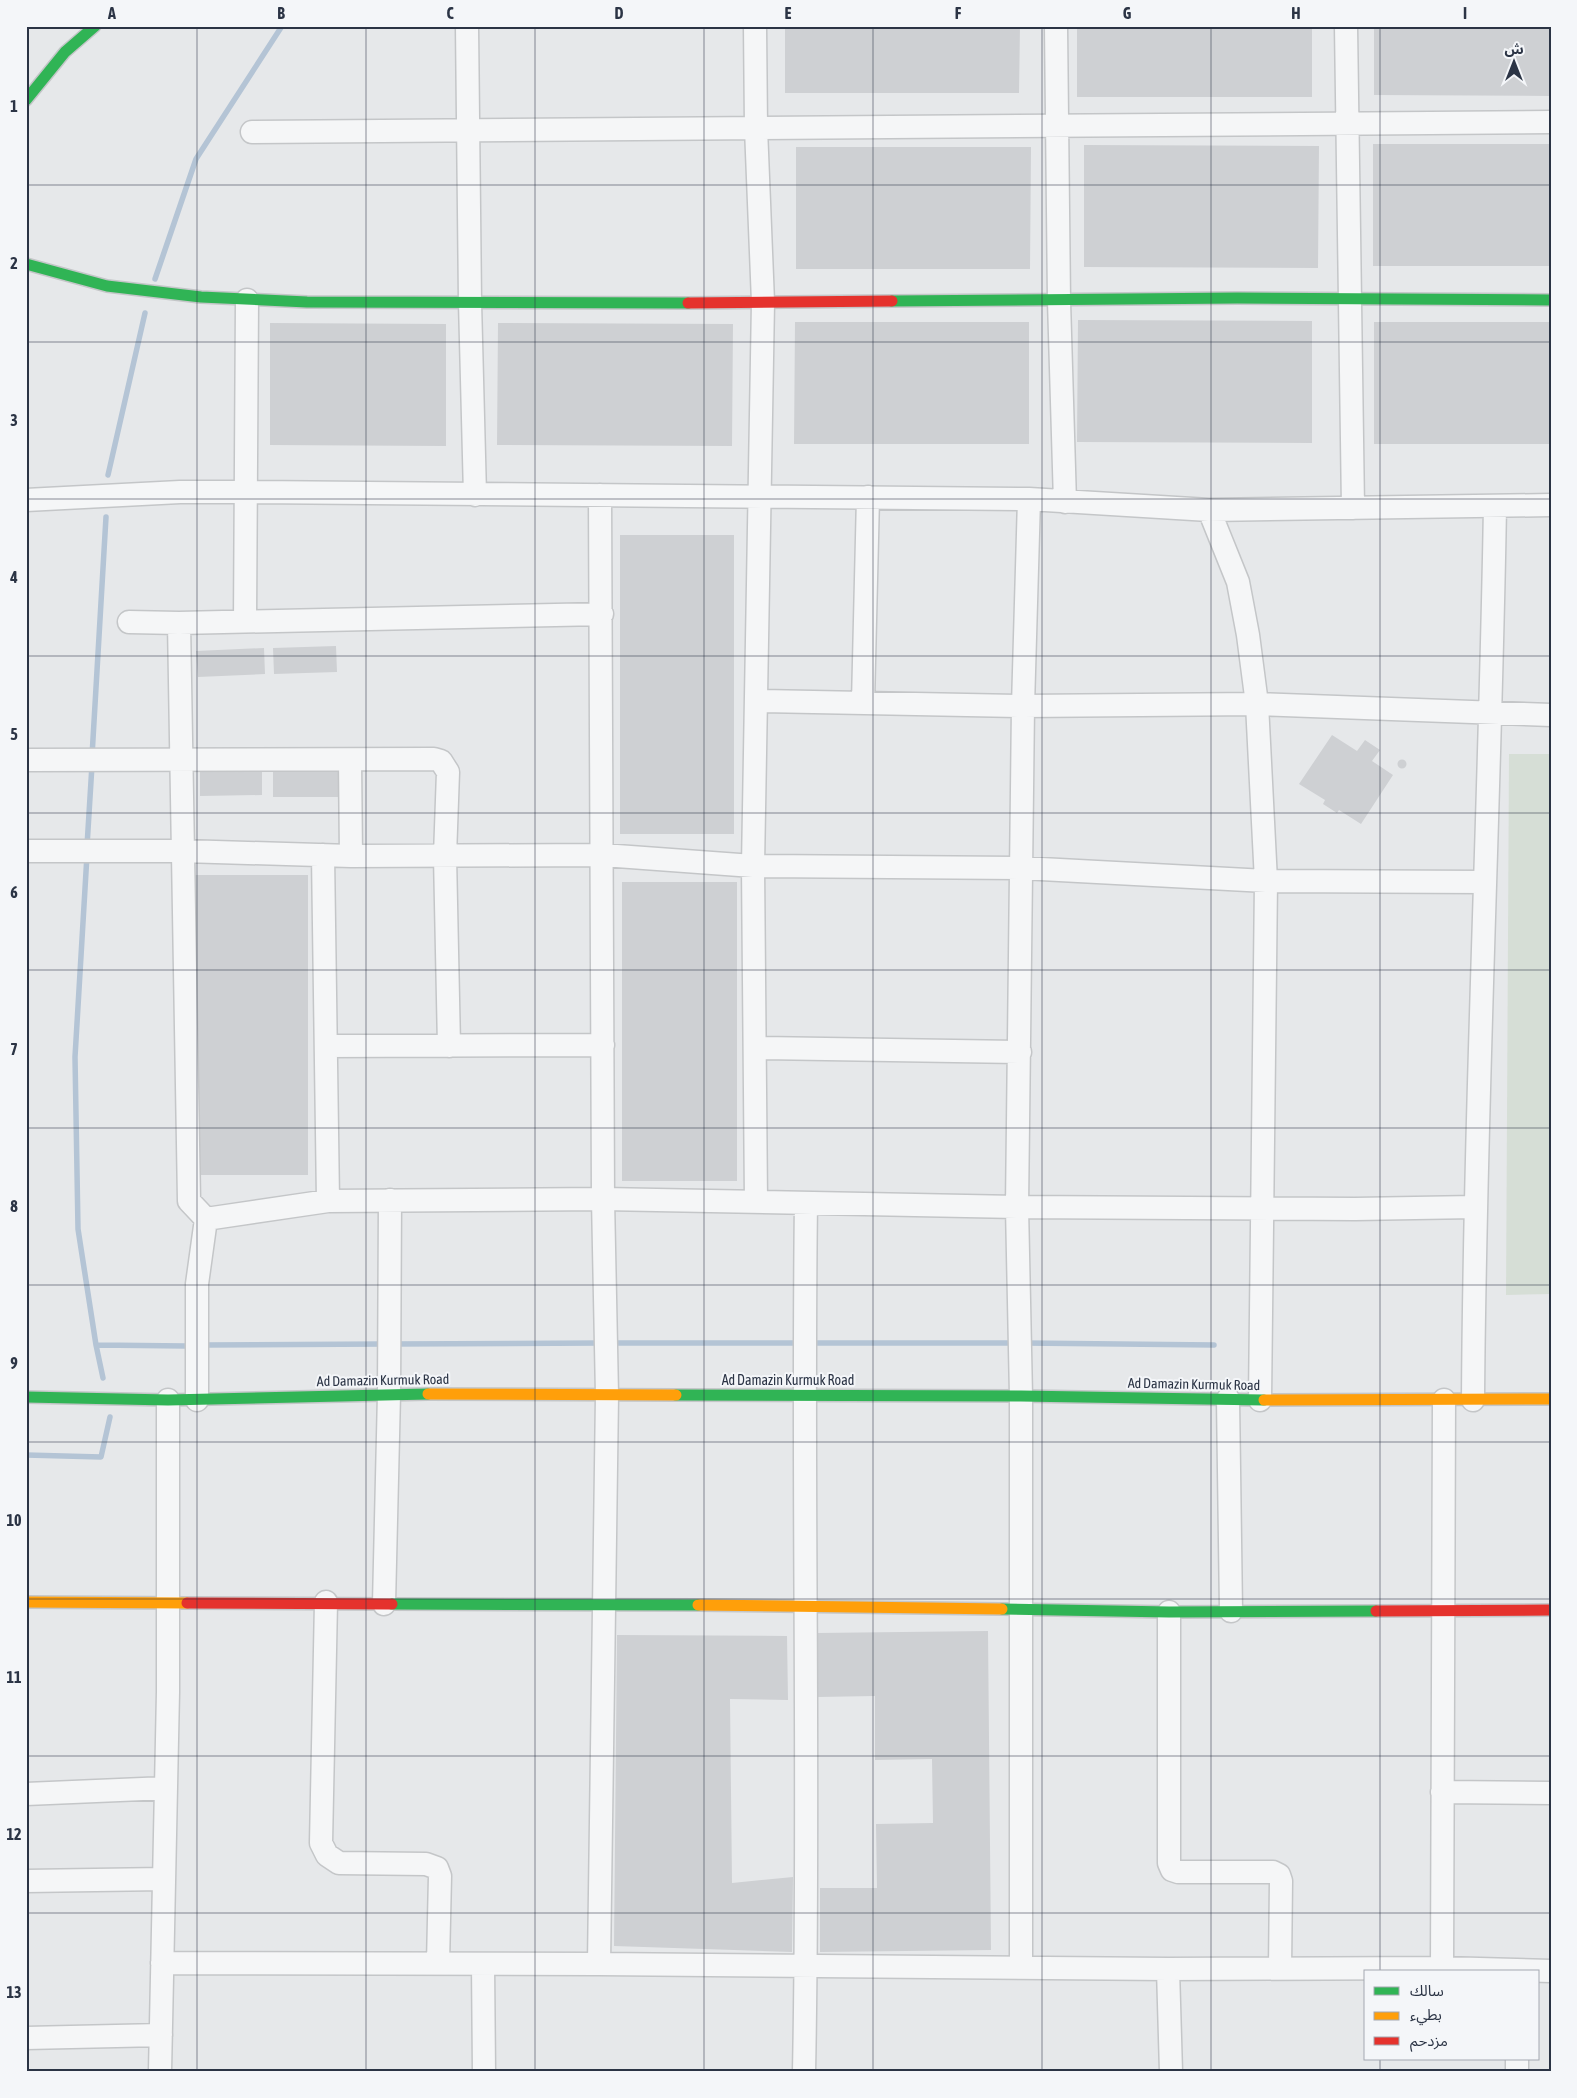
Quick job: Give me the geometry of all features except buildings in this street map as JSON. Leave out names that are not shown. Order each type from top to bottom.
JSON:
[{"type":"main road","points":[[26,100],[65,52],[96,26]]},
{"type":"main road","points":[[26,264],[107,286],[201,297],[308,302],[1551,300]]},
{"type":"main road","name":"Ad Damazin Kurmuk Road","points":[[26,1396],[168,1400],[390,1394],[1021,1396],[1260,1400],[1551,1399]]},
{"type":"main road","points":[[26,1602],[326,1602],[604,1606],[807,1606],[1169,1612],[1551,1610]]},
{"type":"street","points":[[467,26],[467,130],[475,496]]},
{"type":"street","points":[[755,26],[756,128],[763,302],[753,866],[756,1202]]},
{"type":"street","points":[[1056,26],[1059,300],[1065,502]]},
{"type":"street","points":[[1346,26],[1353,508]]},
{"type":"street","points":[[252,132],[1551,122]]},
{"type":"street","points":[[245,621],[247,300]]},
{"type":"street","points":[[26,500],[180,492],[247,492],[475,496],[759,496],[1029,499],[1209,510],[1551,505]]},
{"type":"street","points":[[599,1964],[607,1395],[603,1199],[604,1046],[600,496]]},
{"type":"street","points":[[863,703],[868,497]]},
{"type":"street","points":[[1021,1967],[1021,1396],[1018,1207],[1023,706],[1029,499]]},
{"type":"street","points":[[1474,1400],[1475,1206],[1480,1084],[1495,506]]},
{"type":"street","points":[[1209,510],[1226,548],[1238,582],[1248,635],[1257,704],[1266,880],[1260,1400]]},
{"type":"street","points":[[129,622],[179,623],[602,614]]},
{"type":"street","points":[[179,623],[189,1201],[206,1219]]},
{"type":"street","points":[[756,701],[1023,706],[1257,704],[1551,715]]},
{"type":"street","points":[[26,760],[434,759],[446,766],[449,1046]]},
{"type":"street","points":[[350,760],[351,856]]},
{"type":"street","points":[[26,852],[183,852],[351,856],[602,855],[753,866],[1022,868],[1266,880],[1484,882]]},
{"type":"street","points":[[323,855],[328,1201]]},
{"type":"street","points":[[326,1046],[604,1046]]},
{"type":"street","points":[[756,1048],[1020,1052]]},
{"type":"street","points":[[206,1219],[328,1201],[390,1200],[603,1199],[1018,1207],[1356,1209],[1475,1206]]},
{"type":"street","points":[[384,1604],[390,1394],[390,1200]]},
{"type":"street","points":[[804,2072],[807,1606],[804,1395],[806,1203]]},
{"type":"street","points":[[197,1400],[197,1284],[206,1219]]},
{"type":"street","points":[[1228,1399],[1231,1611]]},
{"type":"street","points":[[160,2072],[166,1788],[168,1400]]},
{"type":"street","points":[[1442,1968],[1444,1400]]},
{"type":"street","points":[[326,1602],[322,1843],[326,1855],[339,1863],[426,1864],[436,1868],[440,1876],[438,1963]]},
{"type":"street","points":[[1169,1612],[1169,1863],[1172,1870],[1178,1872],[1273,1872],[1279,1875],[1281,1881],[1280,1968]]},
{"type":"street","points":[[26,1794],[166,1788]]},
{"type":"street","points":[[1442,1792],[1551,1794]]},
{"type":"street","points":[[26,1881],[164,1880]]},
{"type":"street","points":[[162,1963],[806,1965],[1168,1969],[1442,1968],[1491,1970]]},
{"type":"street","points":[[483,1964],[484,2072]]},
{"type":"street","points":[[1168,1969],[1171,2072]]},
{"type":"street","points":[[26,2038],[161,2035]]},
{"type":"shaded area","points":[[1509,754],[1551,754],[1551,1294],[1506,1295]]},
{"type":"waterway","points":[[155,279],[196,159],[282,26]]},
{"type":"waterway","points":[[108,475],[145,313]]},
{"type":"waterway","points":[[92,756],[106,517]]},
{"type":"waterway","points":[[87,846],[92,765]]},
{"type":"waterway","points":[[87,855],[75,1057],[78,1229],[103,1378]]},
{"type":"waterway","points":[[394,1344],[602,1343]]},
{"type":"waterway","points":[[611,1343],[799,1343]]},
{"type":"waterway","points":[[809,1343],[1014,1343]]},
{"type":"waterway","points":[[1024,1343],[1214,1345]]},
{"type":"waterway","points":[[206,1345],[384,1344]]},
{"type":"waterway","points":[[96,1345],[186,1346]]},
{"type":"waterway","points":[[26,1455],[101,1457],[110,1417]]},
{"type":"traffic: fast","points":[[26,100],[65,52],[95,26]]},
{"type":"traffic: fast","points":[[26,264],[107,286],[201,297],[307,302],[688,303]]},
{"type":"traffic: fast","points":[[892,301],[1237,298],[1551,300]]},
{"type":"traffic: fast","points":[[26,1397],[168,1400],[428,1394]]},
{"type":"traffic: fast","points":[[676,1395],[1021,1396],[1264,1400]]},
{"type":"traffic: fast","points":[[392,1604],[698,1605]]},
{"type":"traffic: fast","points":[[1002,1609],[1169,1612],[1376,1611]]},
{"type":"traffic: slow","points":[[428,1394],[676,1395]]},
{"type":"traffic: slow","points":[[1264,1400],[1551,1399]]},
{"type":"traffic: slow","points":[[26,1602],[187,1603]]},
{"type":"traffic: slow","points":[[698,1605],[1002,1609]]},
{"type":"traffic: jam","points":[[688,303],[892,301]]},
{"type":"traffic: jam","points":[[187,1603],[392,1604]]},
{"type":"traffic: jam","points":[[1376,1611],[1551,1610]]}]
